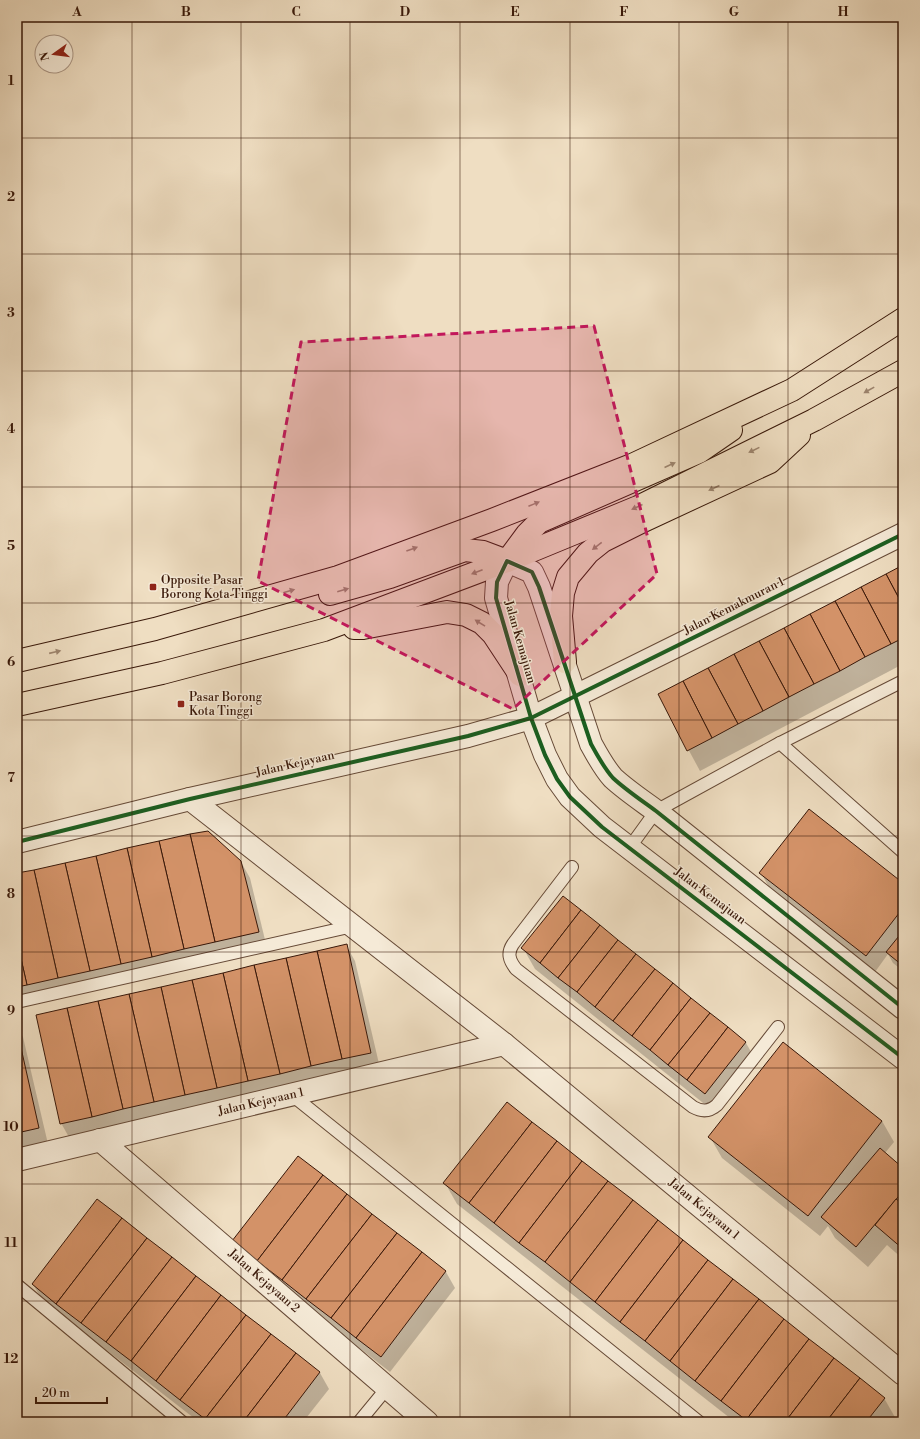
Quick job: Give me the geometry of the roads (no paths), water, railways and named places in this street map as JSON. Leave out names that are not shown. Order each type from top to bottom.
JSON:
[{"type":"highway","points":[[507,561],[527,534],[539,522],[699,452],[903,319]]},
{"type":"highway","points":[[17,705],[162,673],[324,630],[507,561],[638,507],[814,420],[903,371]]},
{"type":"highway","points":[[17,661],[155,629],[338,577],[492,520],[632,465],[792,390]]},
{"type":"highway","points":[[565,662],[561,616],[563,593],[568,577],[588,553],[603,542],[637,524],[770,462],[814,420]]},
{"type":"highway","points":[[155,629],[248,619],[390,576],[465,550],[483,552],[507,561]]},
{"type":"highway","points":[[324,630],[363,628],[447,612],[466,615],[482,623],[493,634],[520,675]]},
{"type":"street","name":"Jalan Kemakmuran 1","points":[[575,697],[903,534]]},
{"type":"street","points":[[507,561],[532,572],[539,587],[565,662],[590,744],[601,763],[613,777],[628,791],[656,810],[903,1008]]},
{"type":"street","name":"Jalan Kemajuan","points":[[507,561],[497,582],[496,598],[520,675],[531,718],[545,755],[557,779],[570,798],[602,827],[903,1058]]},
{"type":"street","name":"Jalan Kejayaan","points":[[17,842],[190,799],[468,736],[531,718],[575,697]]},
{"type":"street","name":"Jalan Kejayaan 1","points":[[190,799],[504,1044],[903,1374]]},
{"type":"street","name":"Jalan Kejayaan 1","points":[[17,1160],[504,1044]]},
{"type":"street","name":"Jalan Kejayaan 2","points":[[100,1140],[427,1422]]},
{"type":"lane","points":[[630,847],[656,810],[780,743],[903,681]]},
{"type":"lane","points":[[780,743],[903,852]]},
{"type":"lane","points":[[572,868],[509,950],[511,963],[516,969],[692,1108],[706,1111],[717,1105],[778,1027]]},
{"type":"lane","points":[[17,1002],[353,926]]},
{"type":"lane","points":[[292,1095],[699,1422]]},
{"type":"lane","points":[[17,1285],[182,1422]]},
{"type":"lane","points":[[359,1422],[387,1388]]},
{"type":"place","name":"Opposite Pasar Borong Kota Tinggi","points":[[153,587]]},
{"type":"place","name":"Pasar Borong Kota Tinggi","points":[[181,704]]}]
